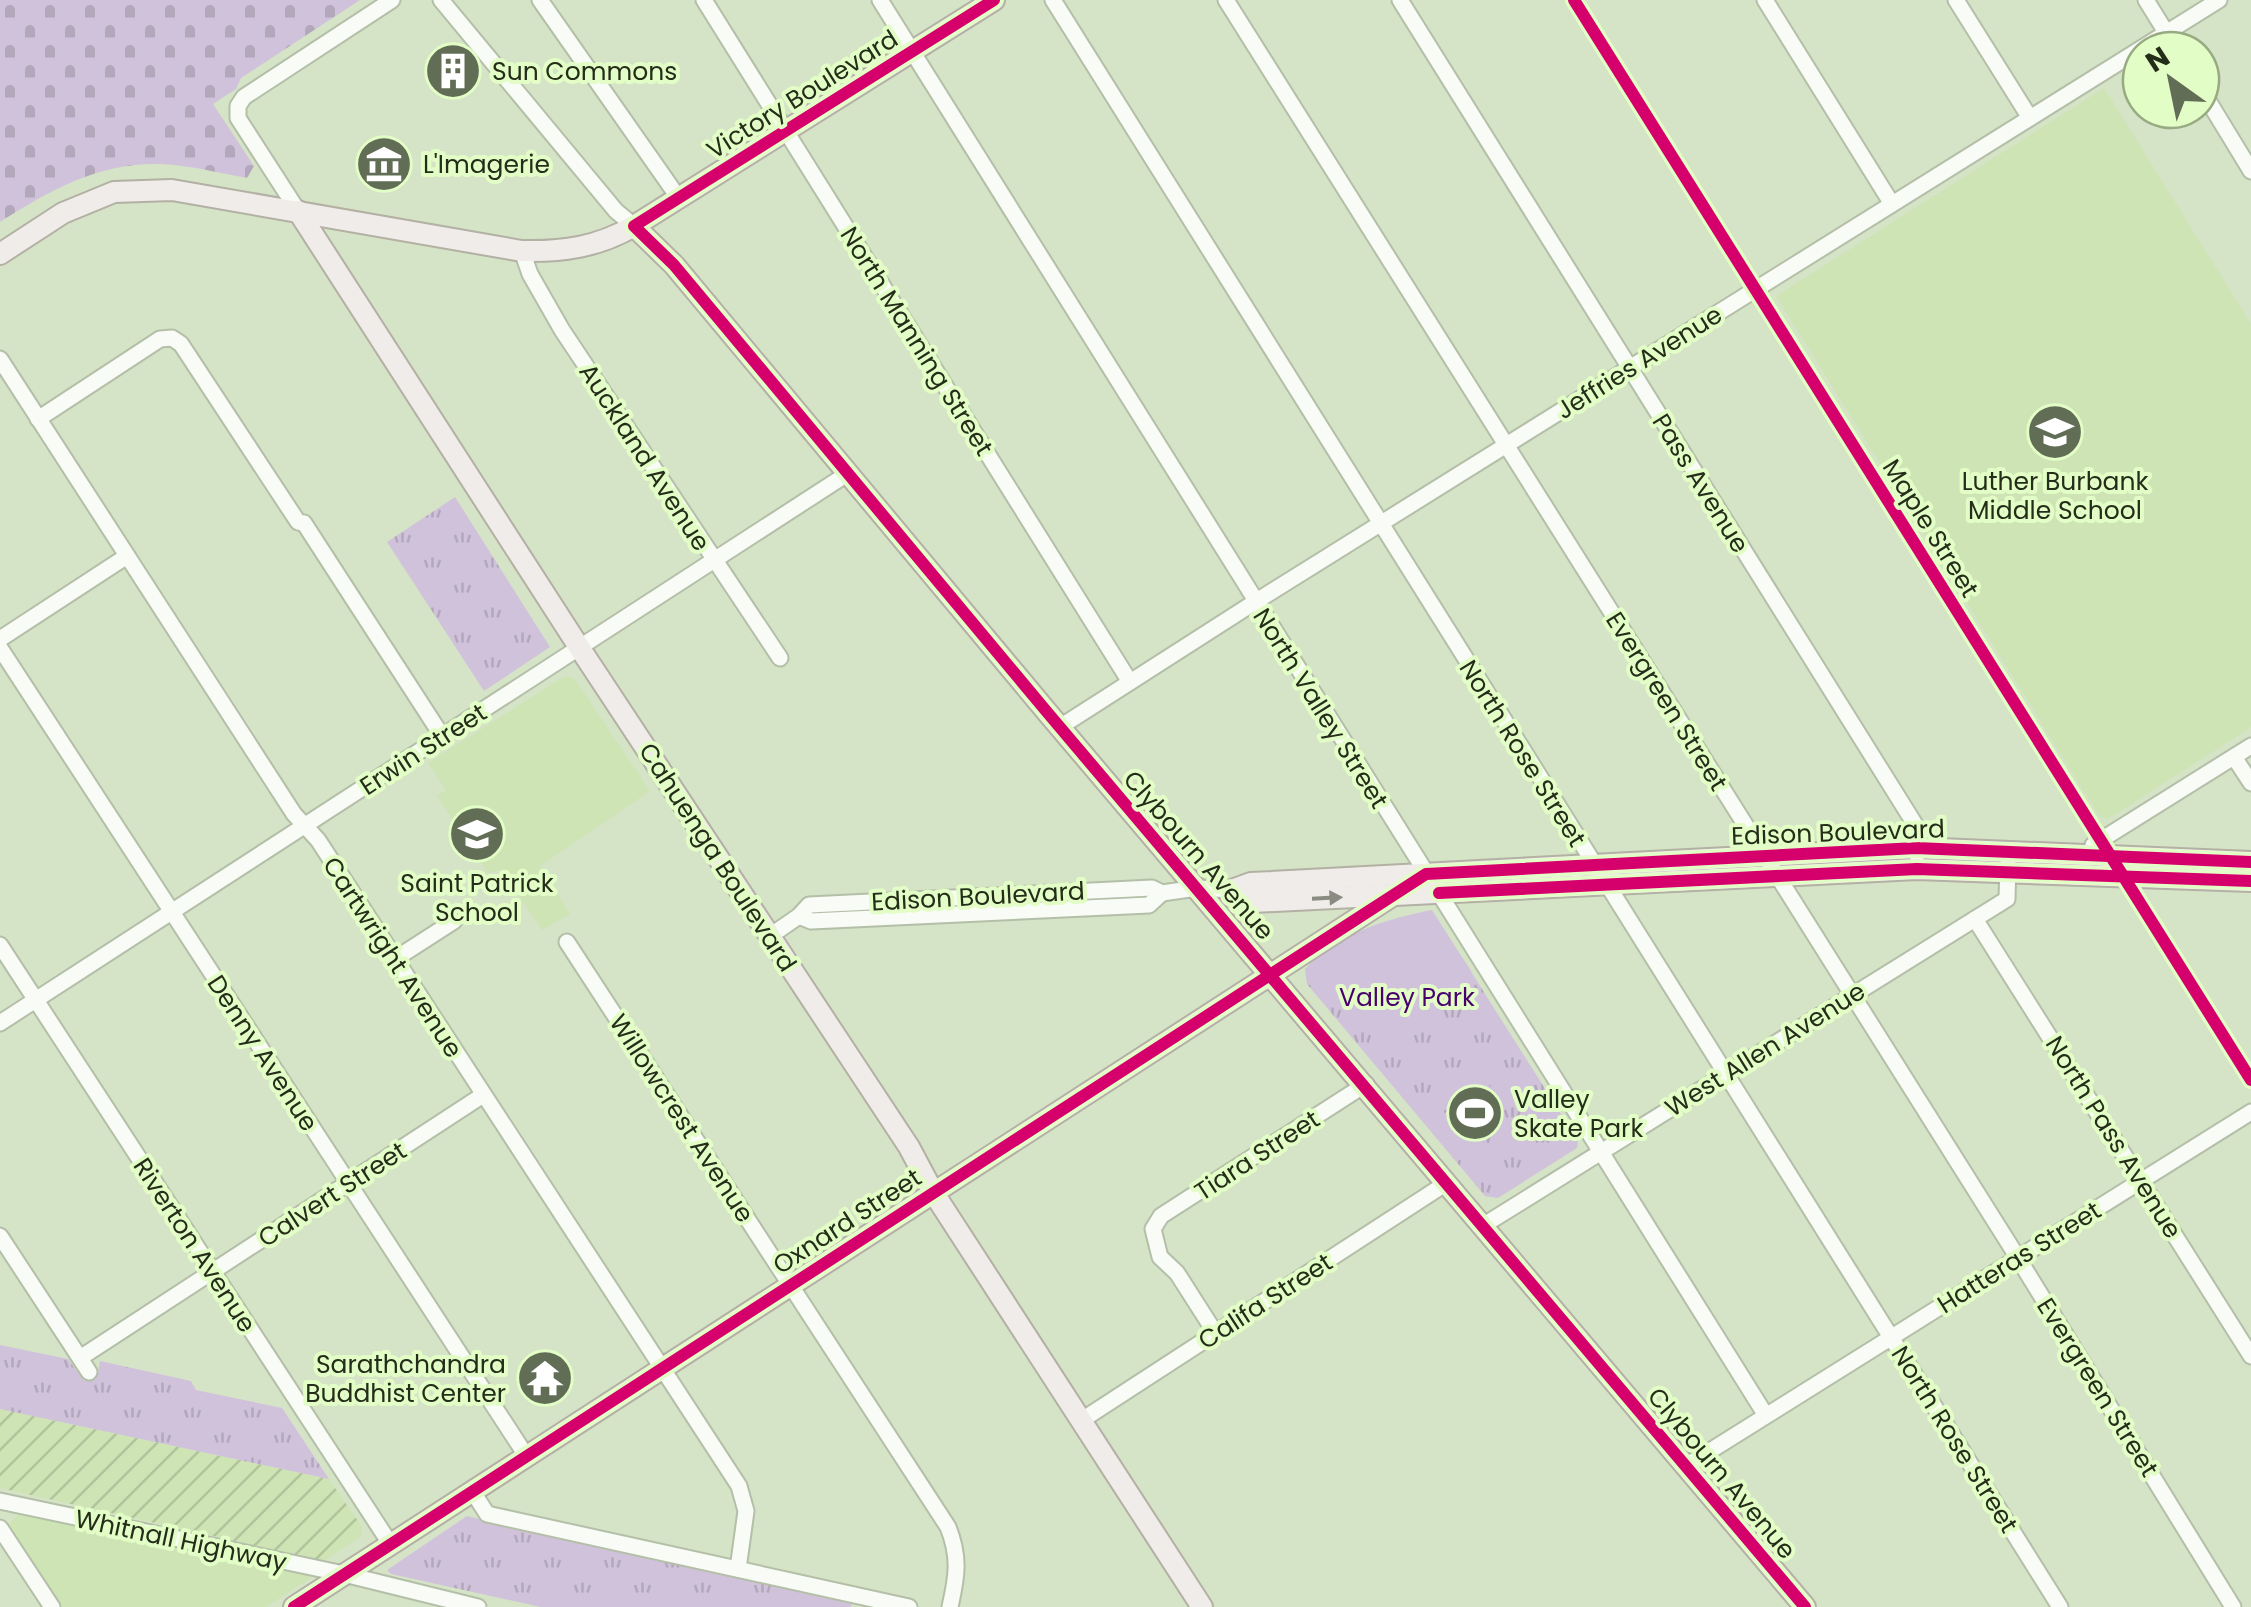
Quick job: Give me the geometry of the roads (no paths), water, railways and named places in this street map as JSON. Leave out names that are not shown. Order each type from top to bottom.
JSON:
[{"type":"main road","name":"Victory Boulevard","points":[[0,254],[63,213],[114,192],[172,190],[522,250],[574,248],[602,242],[634,226],[994,0]]},
{"type":"main road","name":"Cahuenga Boulevard","points":[[298,211],[579,647],[909,1146],[933,1192],[1202,1607]]},
{"type":"main road","points":[[328,256],[354,221]]},
{"type":"main road","name":"Clybourn Avenue","points":[[634,226],[674,265],[846,474],[1806,1607]]},
{"type":"main road","name":"Edison Boulevard","points":[[2008,863],[2097,850],[2251,862]]},
{"type":"main road","name":"Edison Boulevard","points":[[1232,890],[1251,883],[1764,856],[2008,863],[2122,875],[2251,881]]},
{"type":"main road","name":"Edison Boulevard","points":[[1232,890],[1253,902],[1778,876],[1917,859]]},
{"type":"main road","name":"Oxnard Street","points":[[294,1607],[1426,874]]},
{"type":"street","name":"Cahuenga Boulevard","points":[[298,211],[238,118],[238,106],[244,97],[392,0]]},
{"type":"street","name":"Clybourn Avenue","points":[[441,0],[616,211],[634,226]]},
{"type":"street","points":[[540,0],[678,197]]},
{"type":"street","name":"North Manning Street","points":[[704,0],[1130,682]]},
{"type":"street","name":"North Valley Street","points":[[880,0],[1766,1414]]},
{"type":"street","name":"North Rose Street","points":[[1053,0],[2060,1607]]},
{"type":"street","name":"Evergreen Street","points":[[1226,0],[2018,1258],[2233,1607]]},
{"type":"street","name":"Pass Avenue","points":[[1400,0],[1916,826],[1917,859]]},
{"type":"street","name":"Maple Street","points":[[1574,0],[2097,850],[2122,875],[2251,1080]]},
{"type":"street","points":[[1765,0],[1892,204]]},
{"type":"street","points":[[1956,0],[2030,118]]},
{"type":"street","points":[[2146,0],[2165,30]]},
{"type":"street","name":"Jeffries Avenue","points":[[2172,30],[2220,0]]},
{"type":"street","name":"Jeffries Avenue","points":[[1060,727],[2121,62]]},
{"type":"street","points":[[2221,122],[2251,172]]},
{"type":"street","name":"Auckland Avenue","points":[[522,250],[530,274],[562,330],[780,658]]},
{"type":"street","points":[[38,419],[160,339],[172,338],[181,344],[298,522],[304,523],[442,736]]},
{"type":"street","name":"Cartwright Avenue","points":[[0,359],[284,798],[395,959],[740,1486],[746,1511],[738,1569]]},
{"type":"street","name":"Erwin Street","points":[[0,1023],[846,474]]},
{"type":"street","points":[[0,639],[126,556]]},
{"type":"street","name":"Denny Avenue","points":[[0,648],[527,1457]]},
{"type":"street","points":[[2097,850],[2251,746]]},
{"type":"street","points":[[2234,757],[2251,783]]},
{"type":"street","name":"West Allen Avenue","points":[[1484,1225],[2007,898],[2008,863]]},
{"type":"street","name":"Edison Boulevard","points":[[770,936],[799,916],[811,921],[1149,905],[1162,894],[1197,888],[1232,890]]},
{"type":"street","name":"North Pass Avenue","points":[[1975,919],[2251,1356]]},
{"type":"street","points":[[395,959],[454,921]]},
{"type":"street","name":"Willowcrest Avenue","points":[[567,942],[948,1527],[957,1551],[958,1571],[950,1607]]},
{"type":"street","name":"Riverton Avenue","points":[[0,945],[391,1544]]},
{"type":"street","name":"Tiara Street","points":[[1216,1334],[1177,1273],[1160,1257],[1153,1229],[1162,1216],[1366,1084]]},
{"type":"street","name":"Calvert Street","points":[[80,1358],[483,1095]]},
{"type":"street","name":"Hatteras Street","points":[[1686,1466],[2251,1112]]},
{"type":"street","name":"Califa Street","points":[[1082,1420],[1448,1182]]},
{"type":"street","points":[[0,1236],[89,1372]]},
{"type":"street","points":[[473,1492],[487,1514],[910,1607]]},
{"type":"street","name":"Whitnall Highway","points":[[0,1501],[344,1574],[442,1603],[478,1607]]},
{"type":"street","points":[[0,1528],[52,1607]]},
{"type":"place","name":"Sun Commons","points":[[453,71]]},
{"type":"place","name":"L'Imagerie","points":[[384,164]]},
{"type":"place","name":"Luther Burbank Middle School","points":[[2055,432]]},
{"type":"place","name":"Saint Patrick School","points":[[477,834]]},
{"type":"place","name":"Valley Skate Park","points":[[1475,1113]]},
{"type":"place","name":"Sarathchandra Buddhist Center","points":[[545,1378]]},
{"type":"park label","name":"Valley Park","points":[[1407,997]]}]
